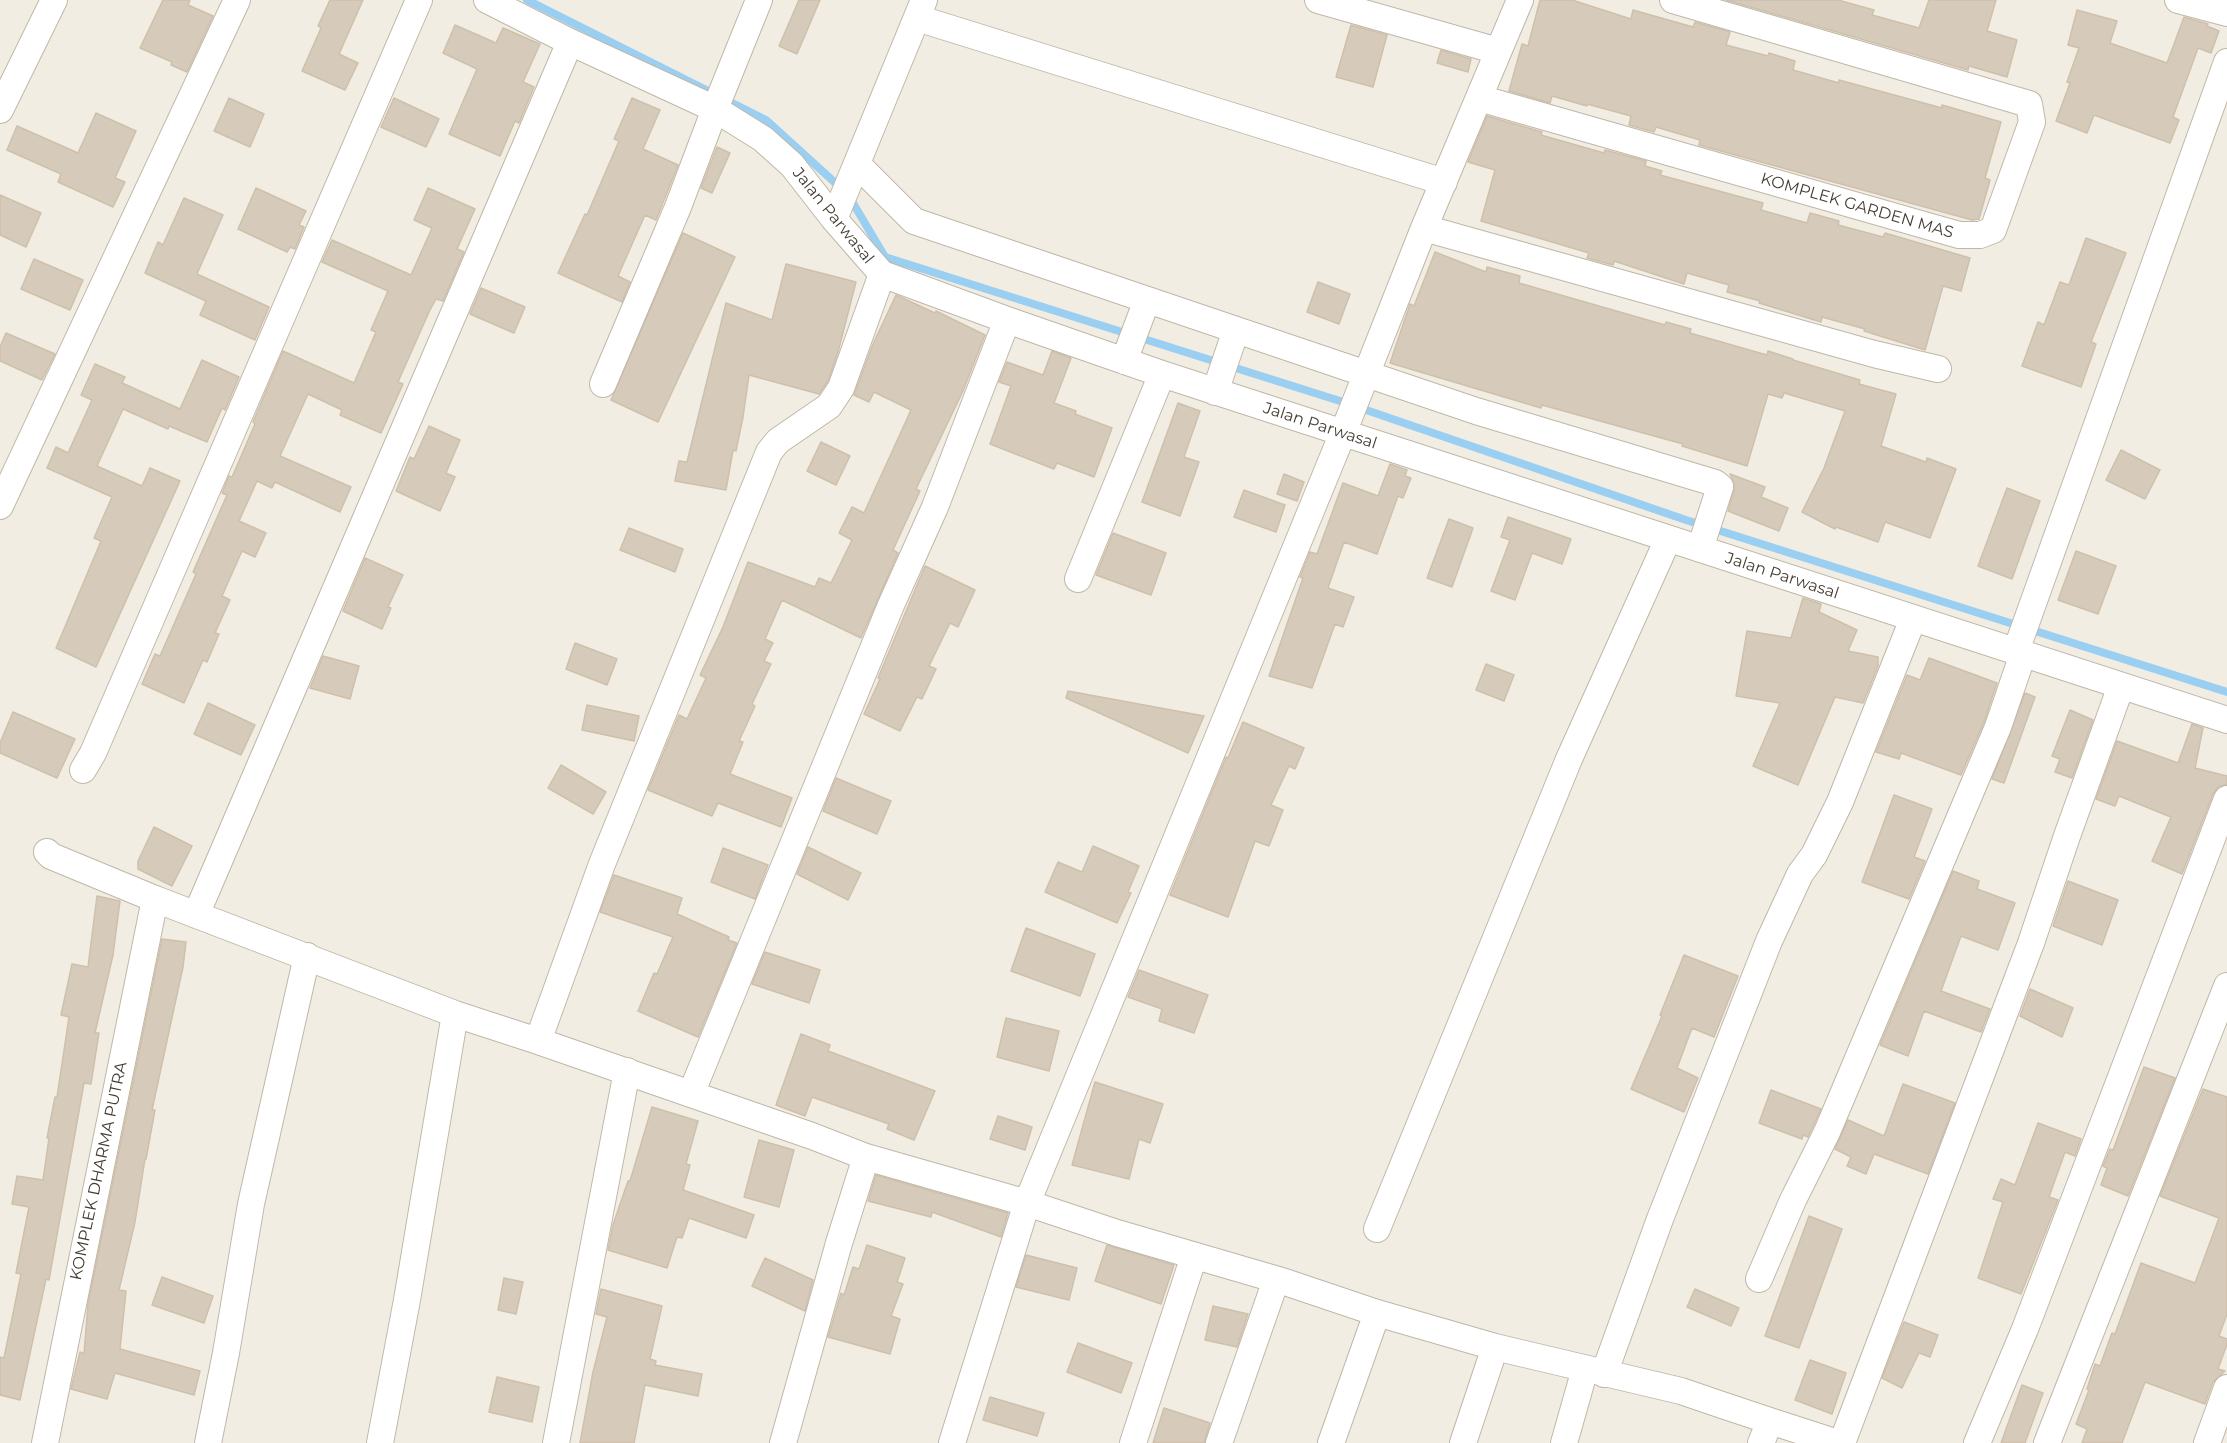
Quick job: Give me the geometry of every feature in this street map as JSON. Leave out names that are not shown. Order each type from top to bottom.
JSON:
[{"type":"street","points":[[0,110],[54,0]]},
{"type":"street","points":[[0,506],[237,0]]},
{"type":"street","points":[[83,770],[93,753],[419,0]]},
{"type":"street","name":"Jalan Parwasal","points":[[487,0],[570,42],[717,104],[781,154],[882,274],[1007,320],[1126,354],[1162,374],[1217,383],[1668,539],[1705,535],[1912,618],[2020,649],[2121,686],[2227,720]]},
{"type":"street","points":[[603,384],[678,207],[759,0]]},
{"type":"street","points":[[1318,0],[1498,51]]},
{"type":"street","points":[[952,1443],[1027,1203],[1346,426],[1424,228],[1520,0]]},
{"type":"street","name":"KOMPLEK GARDEN MAS","points":[[1479,98],[1959,235],[1980,235],[1993,230],[2032,123],[2029,104],[1673,0]]},
{"type":"street","points":[[2178,0],[2227,13]]},
{"type":"street","points":[[834,219],[921,9],[1444,182]]},
{"type":"street","points":[[196,915],[570,42]]},
{"type":"street","points":[[1759,1279],[1793,1200],[1827,1132],[1998,727],[2030,615],[2227,62]]},
{"type":"street","points":[[856,164],[914,221],[1143,310],[1362,383],[1476,411],[1707,479],[1720,487],[1705,535]]},
{"type":"street","points":[[1424,228],[1874,354],[1938,369]]},
{"type":"street","points":[[538,1041],[602,864],[769,452],[778,441],[829,406],[841,388],[882,274]]},
{"type":"street","points":[[1126,354],[1143,310]]},
{"type":"street","points":[[691,1095],[891,605],[935,507],[1007,320]]},
{"type":"street","points":[[1217,383],[1232,340]]},
{"type":"street","points":[[1078,579],[1162,374]]},
{"type":"street","points":[[1377,1229],[1569,759],[1668,539]]},
{"type":"street","points":[[1563,1443],[1660,1220],[1768,941],[1800,874],[1814,855],[1840,802],[1912,618]]},
{"type":"street","points":[[47,852],[51,856],[155,899],[456,1014],[627,1071],[866,1157],[1027,1203],[1377,1313],[1495,1347],[1680,1392],[1766,1432],[1840,1443],[2031,944],[2121,686]]},
{"type":"street","points":[[1977,1443],[2025,1329],[2227,799]]},
{"type":"street","name":"KOMPLEK DHARMA PUTRA","points":[[45,1443],[155,899]]},
{"type":"street","points":[[208,1443],[251,1204],[307,956]]},
{"type":"street","points":[[2047,1443],[2227,986]]},
{"type":"street","points":[[380,1443],[456,1014]]},
{"type":"street","points":[[556,1443],[627,1071]]},
{"type":"street","points":[[783,1443],[839,1243],[866,1157]]},
{"type":"street","points":[[1133,1443],[1194,1256]]},
{"type":"street","points":[[1219,1443],[1276,1280]]},
{"type":"street","points":[[1331,1443],[1377,1313]]},
{"type":"street","points":[[1463,1443],[1495,1347]]},
{"type":"street","points":[[2207,1443],[2227,1388]]},
{"type":"building","points":[[163,0],[190,0],[188,5],[213,16],[187,72],[171,65],[172,62],[140,48]]},
{"type":"building","points":[[330,0],[363,0],[339,54],[358,63],[345,90],[302,71],[321,28],[318,26]]},
{"type":"building","points":[[799,0],[820,0],[797,54],[779,46]]},
{"type":"building","points":[[1540,0],[1572,0],[1631,19],[1633,10],[1693,27],[1695,22],[1730,32],[1726,45],[1768,56],[1769,53],[1795,61],[1793,70],[1942,108],[1942,105],[2001,122],[1985,178],[1990,180],[1979,219],[1972,220],[1699,145],[1700,140],[1656,127],[1654,132],[1629,125],[1631,116],[1587,104],[1587,106],[1552,96],[1550,103],[1509,91],[1522,44],[1528,46]]},
{"type":"building","points":[[1726,0],[1838,0],[1874,10],[1872,15],[1919,28],[1929,0],[1996,0],[1987,31],[2017,40],[2007,77],[1969,66],[1968,70]]},
{"type":"building","points":[[2077,10],[2117,21],[2110,43],[2167,63],[2184,17],[2208,24],[2207,26],[2219,31],[2211,53],[2198,48],[2173,117],[2179,120],[2170,143],[2094,115],[2087,133],[2056,121],[2070,83],[2067,82],[2079,48],[2068,45]]},
{"type":"building","points":[[455,25],[496,43],[503,28],[540,44],[523,82],[534,87],[519,123],[515,121],[500,156],[449,134],[477,69],[443,53]]},
{"type":"building","points":[[1351,25],[1387,35],[1373,87],[1336,77]]},
{"type":"building","points":[[1441,50],[1471,59],[1468,72],[1437,63]]},
{"type":"building","points":[[229,98],[264,114],[250,147],[214,131]]},
{"type":"building","points":[[394,98],[439,119],[426,147],[381,127]]},
{"type":"building","points":[[632,98],[660,110],[643,149],[678,165],[656,220],[645,215],[618,276],[630,282],[622,302],[558,273],[585,214],[587,215],[619,141],[614,139]]},
{"type":"building","points":[[96,113],[136,131],[115,178],[125,182],[113,207],[58,182],[61,174],[7,150],[17,126],[78,153]]},
{"type":"building","points":[[1487,116],[1542,132],[1541,135],[1604,153],[1605,150],[1646,161],[1645,166],[1662,171],[1660,175],[1763,203],[1761,210],[1807,223],[1810,213],[1839,221],[1838,225],[1883,237],[1885,233],[1970,258],[1961,291],[1943,286],[1925,350],[1864,331],[1865,329],[1822,317],[1821,322],[1759,303],[1760,301],[1727,292],[1729,285],[1687,273],[1684,284],[1614,261],[1613,265],[1587,258],[1589,253],[1481,221],[1495,170],[1468,162]]},
{"type":"building","points":[[717,147],[730,153],[712,193],[701,188]]},
{"type":"building","points":[[256,188],[306,211],[299,225],[304,227],[295,249],[290,247],[287,252],[238,229]]},
{"type":"building","points":[[428,188],[475,209],[457,249],[464,252],[443,301],[436,299],[429,312],[398,382],[403,384],[381,433],[340,415],[342,410],[308,394],[280,456],[351,487],[340,512],[275,482],[272,488],[257,481],[239,521],[266,533],[255,557],[242,551],[222,596],[230,600],[215,633],[219,634],[207,662],[203,660],[184,703],[142,684],[155,654],[160,656],[196,574],[193,572],[227,495],[222,493],[229,476],[232,477],[255,424],[253,422],[283,351],[354,383],[376,332],[371,330],[388,291],[322,262],[332,240],[411,275],[432,228],[414,220]]},
{"type":"building","points":[[0,195],[41,213],[26,247],[0,235]]},
{"type":"building","points":[[184,198],[223,215],[197,274],[269,307],[255,340],[200,315],[206,301],[145,273],[158,242],[163,245]]},
{"type":"building","points":[[683,233],[735,257],[658,422],[611,400]]},
{"type":"building","points":[[2086,238],[2126,253],[2091,342],[2096,344],[2081,387],[2022,366],[2038,322],[2044,325],[2060,282],[2069,285]]},
{"type":"building","points":[[1435,252],[1486,272],[1487,267],[1520,276],[1519,283],[1665,325],[1666,322],[1691,329],[1690,333],[1767,355],[1768,351],[1860,380],[1859,384],[1896,394],[1881,446],[1926,462],[1927,458],[1956,469],[1930,538],[1885,522],[1878,542],[1836,527],[1835,529],[1802,512],[1824,468],[1845,411],[1784,393],[1782,398],[1768,394],[1747,466],[1682,446],[1683,444],[1542,405],[1541,408],[1390,363],[1410,304],[1414,306]]},
{"type":"building","points":[[34,259],[83,280],[70,310],[21,289]]},
{"type":"building","points":[[786,264],[856,282],[828,381],[819,394],[749,375],[743,417],[736,451],[733,450],[726,490],[675,481],[679,461],[687,462],[726,303],[772,320]]},
{"type":"building","points":[[1318,282],[1350,294],[1339,324],[1307,312]]},
{"type":"building","points":[[481,288],[525,307],[514,333],[470,314]]},
{"type":"building","points":[[896,295],[935,313],[936,311],[985,335],[963,391],[916,489],[920,491],[893,550],[898,553],[861,638],[782,600],[765,639],[773,643],[764,661],[771,664],[752,704],[755,706],[739,741],[743,742],[730,774],[792,798],[781,827],[718,803],[712,816],[648,790],[679,715],[687,719],[706,678],[700,675],[723,627],[748,562],[815,587],[819,578],[831,583],[852,540],[839,533],[852,507],[864,513],[911,410],[874,392],[869,402],[854,395],[873,344]]},
{"type":"building","points":[[6,333],[55,354],[42,380],[0,361],[0,347]]},
{"type":"building","points":[[1052,351],[1071,358],[1054,403],[1112,428],[1094,477],[1057,463],[1054,469],[990,444],[1011,386],[999,382],[1007,362],[1043,375]]},
{"type":"building","points":[[202,360],[239,377],[225,410],[222,408],[207,442],[169,426],[168,429],[123,409],[97,466],[142,486],[150,468],[180,481],[96,667],[56,648],[101,541],[94,538],[112,497],[47,468],[56,447],[68,453],[92,400],[81,395],[95,364],[125,377],[122,383],[180,409]]},
{"type":"building","points":[[1178,403],[1200,411],[1184,457],[1199,462],[1180,516],[1142,502]]},
{"type":"building","points":[[429,426],[460,440],[446,473],[455,477],[440,511],[396,491],[410,457],[414,459]]},
{"type":"building","points":[[821,442],[850,456],[836,485],[807,471]]},
{"type":"building","points":[[2121,450],[2160,470],[2145,499],[2106,480]]},
{"type":"building","points":[[1390,464],[1407,470],[1405,476],[1411,478],[1403,498],[1398,496],[1377,554],[1344,542],[1328,588],[1354,597],[1343,627],[1335,624],[1312,688],[1269,676],[1303,578],[1300,577],[1310,552],[1317,554],[1343,483],[1378,496]]},
{"type":"building","points":[[1284,474],[1304,482],[1297,501],[1277,494]]},
{"type":"building","points":[[1730,474],[1765,487],[1761,497],[1788,508],[1779,531],[1728,511],[1734,491],[1734,483]]},
{"type":"building","points":[[2007,488],[2040,501],[2012,579],[1978,566]]},
{"type":"building","points":[[1244,490],[1285,505],[1276,532],[1234,517]]},
{"type":"building","points":[[1508,517],[1571,539],[1562,564],[1532,553],[1515,600],[1491,591],[1510,540],[1501,537]]},
{"type":"building","points":[[1449,519],[1473,528],[1452,587],[1427,578]]},
{"type":"building","points":[[629,528],[683,549],[675,572],[620,550]]},
{"type":"building","points":[[1113,533],[1166,553],[1151,595],[1096,575]]},
{"type":"building","points":[[2076,551],[2116,566],[2098,614],[2058,600]]},
{"type":"building","points":[[365,558],[403,575],[388,607],[391,608],[382,629],[343,611]]},
{"type":"building","points":[[925,566],[975,590],[958,627],[950,623],[929,666],[936,669],[922,699],[917,697],[900,731],[864,714]]},
{"type":"building","points":[[1803,598],[1821,604],[1819,612],[1857,630],[1848,651],[1878,657],[1878,666],[1863,703],[1835,697],[1798,785],[1753,766],[1780,703],[1736,696],[1747,631],[1791,638]]},
{"type":"building","points":[[575,643],[617,659],[607,685],[566,669]]},
{"type":"building","points":[[323,656],[359,666],[350,699],[310,688]]},
{"type":"building","points":[[1929,658],[1997,683],[1984,722],[1961,775],[1901,753],[1899,759],[1876,752],[1907,675],[1920,680]]},
{"type":"building","points":[[1486,664],[1514,675],[1504,701],[1476,690]]},
{"type":"building","points":[[1068,691],[1204,716],[1188,753],[1066,698]]},
{"type":"building","points":[[2025,693],[2035,697],[2004,783],[1992,779]]},
{"type":"building","points":[[208,703],[255,725],[241,755],[194,734]]},
{"type":"building","points":[[587,705],[639,716],[634,741],[582,730]]},
{"type":"building","points":[[2070,710],[2093,720],[2072,778],[2055,772],[2060,759],[2052,756]]},
{"type":"building","points":[[13,712],[75,739],[57,778],[0,753],[0,743]]},
{"type":"building","points":[[1243,722],[1304,748],[1295,769],[1289,766],[1271,805],[1283,810],[1269,846],[1255,841],[1228,917],[1170,895],[1226,757],[1228,758]]},
{"type":"building","points":[[2192,724],[2203,728],[2195,768],[2227,776],[2227,784],[2218,787],[2213,794],[2182,874],[2152,861],[2171,817],[2119,796],[2115,806],[2096,799],[2117,741],[2178,763]]},
{"type":"building","points":[[561,765],[606,792],[593,814],[548,788]]},
{"type":"building","points":[[836,778],[891,801],[877,834],[823,811]]},
{"type":"building","points":[[1894,795],[1932,809],[1914,857],[1925,861],[1909,899],[1862,882]]},
{"type":"building","points":[[154,827],[192,846],[172,886],[138,869],[138,861]]},
{"type":"building","points":[[1093,846],[1139,866],[1128,892],[1131,893],[1117,923],[1045,892],[1058,862],[1082,872]]},
{"type":"building","points":[[808,847],[861,873],[848,900],[797,874]]},
{"type":"building","points":[[723,848],[768,865],[755,899],[711,882]]},
{"type":"building","points":[[1953,871],[1979,881],[1977,889],[2015,903],[1998,950],[1961,936],[1941,991],[1990,1009],[1981,1032],[1924,1011],[1908,1056],[1880,1045]]},
{"type":"building","points":[[614,875],[682,898],[677,914],[729,937],[728,940],[737,943],[698,1037],[638,1011],[673,937],[600,912]]},
{"type":"building","points":[[2068,881],[2118,900],[2102,945],[2053,926]]},
{"type":"building","points":[[97,896],[120,901],[113,955],[95,1033],[99,1033],[91,1084],[84,1083],[49,1280],[46,1279],[20,1400],[0,1395],[0,1357],[4,1358],[21,1274],[16,1273],[29,1207],[12,1204],[17,1176],[43,1180],[49,1138],[47,1138],[55,1097],[57,1097],[69,1017],[61,1015],[72,964],[88,967]]},
{"type":"building","points":[[1026,928],[1095,954],[1080,996],[1011,971]]},
{"type":"building","points":[[162,939],[186,942],[183,967],[152,1110],[155,1110],[135,1222],[119,1290],[126,1291],[120,1349],[200,1371],[194,1395],[115,1373],[107,1399],[71,1389],[80,1352],[84,1354],[88,1304]]},
{"type":"building","points":[[765,952],[820,970],[809,1003],[752,984]]},
{"type":"building","points":[[1684,955],[1738,976],[1714,1037],[1692,1028],[1677,1068],[1698,1078],[1684,1112],[1631,1089],[1662,1016],[1660,1015]]},
{"type":"building","points":[[1139,970],[1208,995],[1194,1033],[1159,1021],[1162,1009],[1128,997]]},
{"type":"building","points":[[2030,989],[2073,1008],[2062,1037],[2020,1016]]},
{"type":"building","points":[[1006,1018],[1059,1031],[1049,1071],[997,1057]]},
{"type":"building","points":[[801,1034],[830,1045],[828,1051],[935,1091],[914,1140],[887,1129],[889,1124],[812,1097],[805,1116],[776,1105]]},
{"type":"building","points":[[2144,1067],[2175,1078],[2128,1196],[2101,1185],[2107,1168],[2103,1166],[2110,1149],[2113,1150]]},
{"type":"building","points":[[1095,1082],[1163,1104],[1150,1143],[1139,1139],[1129,1179],[1072,1165]]},
{"type":"building","points":[[1903,1084],[1955,1103],[1928,1174],[1874,1154],[1866,1174],[1847,1166],[1851,1157],[1835,1149],[1848,1120],[1884,1136]]},
{"type":"building","points":[[2203,1089],[2227,1097],[2227,1314],[2219,1336],[2227,1339],[2227,1344],[2218,1369],[2225,1371],[2213,1382],[2205,1404],[2145,1382],[2122,1443],[2082,1443],[2087,1429],[2076,1424],[2089,1390],[2087,1389],[2095,1364],[2100,1366],[2112,1333],[2115,1334],[2141,1263],[2195,1283],[2219,1218],[2160,1196]]},
{"type":"building","points":[[1771,1090],[1821,1109],[1808,1137],[1803,1135],[1802,1139],[1759,1123]]},
{"type":"building","points":[[652,1107],[698,1121],[686,1164],[690,1165],[683,1190],[754,1215],[746,1238],[689,1218],[682,1238],[677,1237],[667,1268],[608,1250],[613,1225],[628,1181],[630,1181]]},
{"type":"building","points":[[998,1116],[1032,1127],[1025,1150],[990,1139]]},
{"type":"building","points":[[2038,1123],[2081,1139],[2075,1156],[2065,1152],[2049,1197],[2058,1200],[2021,1294],[1978,1278],[2003,1202],[1993,1199],[2001,1179],[2015,1185]]},
{"type":"building","points":[[759,1140],[794,1150],[779,1207],[744,1197]]},
{"type":"building","points":[[876,1175],[1008,1213],[1001,1237],[932,1212],[931,1217],[868,1201]]},
{"type":"building","points":[[1809,1216],[1842,1229],[1799,1348],[1765,1336]]},
{"type":"building","points":[[867,1245],[905,1258],[897,1282],[903,1284],[891,1316],[900,1319],[890,1354],[828,1337],[841,1293],[844,1295],[853,1267],[859,1269]]},
{"type":"building","points":[[1107,1245],[1174,1265],[1161,1304],[1095,1281]]},
{"type":"building","points":[[1026,1255],[1077,1268],[1069,1300],[1016,1287]]},
{"type":"building","points":[[765,1258],[813,1280],[805,1311],[752,1286]]},
{"type":"building","points":[[162,1277],[213,1296],[204,1323],[152,1305]]},
{"type":"building","points":[[504,1278],[523,1282],[516,1314],[498,1310]]},
{"type":"building","points":[[601,1289],[662,1306],[650,1359],[656,1361],[655,1365],[702,1374],[698,1396],[645,1385],[634,1443],[580,1443],[593,1372],[607,1317],[596,1314]]},
{"type":"building","points":[[1695,1289],[1739,1308],[1731,1326],[1687,1307]]},
{"type":"building","points":[[1213,1306],[1248,1314],[1237,1347],[1205,1340]]},
{"type":"building","points":[[1904,1322],[1938,1335],[1930,1357],[1919,1353],[1902,1388],[1882,1378]]},
{"type":"building","points":[[1078,1343],[1132,1363],[1121,1393],[1067,1372]]},
{"type":"building","points":[[1810,1360],[1846,1373],[1832,1414],[1795,1400]]},
{"type":"building","points":[[497,1377],[539,1387],[532,1422],[489,1412]]},
{"type":"building","points":[[2022,1385],[2043,1393],[2025,1443],[2001,1443]]},
{"type":"building","points":[[990,1397],[1044,1413],[1037,1436],[983,1420]]},
{"type":"building","points":[[1164,1408],[1210,1423],[1204,1443],[1153,1443]]},
{"type":"waterway","points":[[527,0],[766,120],[842,189]]},
{"type":"waterway","points":[[850,198],[885,257],[1340,401],[1686,520],[2227,692]]}]
